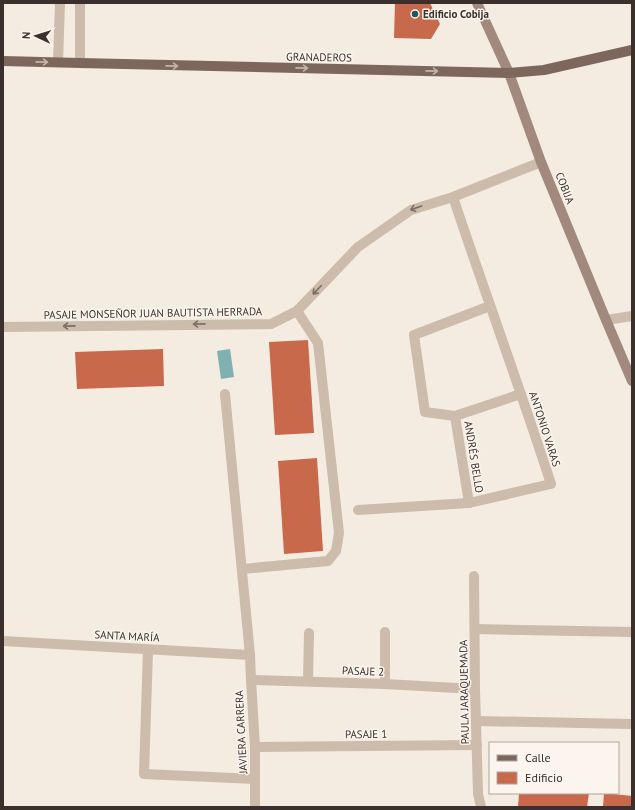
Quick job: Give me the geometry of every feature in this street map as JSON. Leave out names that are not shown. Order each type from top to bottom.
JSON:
[{"type":"main road","name":"COBIJA","points":[[477,3],[509,73],[542,162],[632,381]]},
{"type":"main road","name":"GRANADEROS","points":[[3,61],[509,73],[544,70],[632,50]]},
{"type":"street","points":[[58,62],[60,3]]},
{"type":"street","points":[[80,3],[80,64]]},
{"type":"street","name":"PASAJE MONSEÑOR JUAN BAUTISTA HERRADA","points":[[3,326],[271,324],[297,311],[358,247],[411,210],[454,197],[542,162]]},
{"type":"street","name":"ANTONIO VARAS","points":[[358,510],[469,503],[551,484],[454,197]]},
{"type":"street","name":"ANDRÉS BELLO","points":[[490,306],[414,334],[425,412],[455,416],[521,394]]},
{"type":"street","points":[[242,569],[328,561],[336,551],[339,533],[318,343],[297,311]]},
{"type":"street","points":[[606,320],[632,316]]},
{"type":"street","name":"JAVIERA CARRERA","points":[[225,394],[250,656],[250,680],[255,747],[255,807]]},
{"type":"street","name":"ANDRÉS BELLO","points":[[455,416],[469,503]]},
{"type":"street","name":"PAULA JARAQUEMADA","points":[[474,576],[478,794],[481,807]]},
{"type":"street","points":[[475,628],[632,632]]},
{"type":"street","points":[[308,682],[309,632]]},
{"type":"street","points":[[385,632],[385,684]]},
{"type":"street","name":"SANTA MARÍA","points":[[3,641],[250,656]]},
{"type":"street","points":[[148,650],[144,774],[255,779]]},
{"type":"street","name":"PASAJE 2","points":[[250,680],[385,684],[475,689]]},
{"type":"street","points":[[476,721],[632,724]]},
{"type":"street","name":"PASAJE 1","points":[[255,747],[477,745]]},
{"type":"water","points":[[230,349],[234,377],[221,379],[217,351]]},
{"type":"building","name":"Edificio Cobija","points":[[395,3],[430,3],[440,24],[431,39],[394,38]]},
{"type":"building","points":[[308,340],[314,433],[275,435],[269,342]]},
{"type":"building","points":[[163,349],[164,386],[77,389],[75,352]]},
{"type":"building","points":[[317,458],[323,551],[284,554],[278,461]]},
{"type":"building","points":[[519,794],[589,794],[587,807],[518,807]]},
{"type":"building","points":[[604,794],[632,796],[632,807],[603,807]]},
{"type":"place","name":"Edificio Cobija","points":[[415,14]]}]
